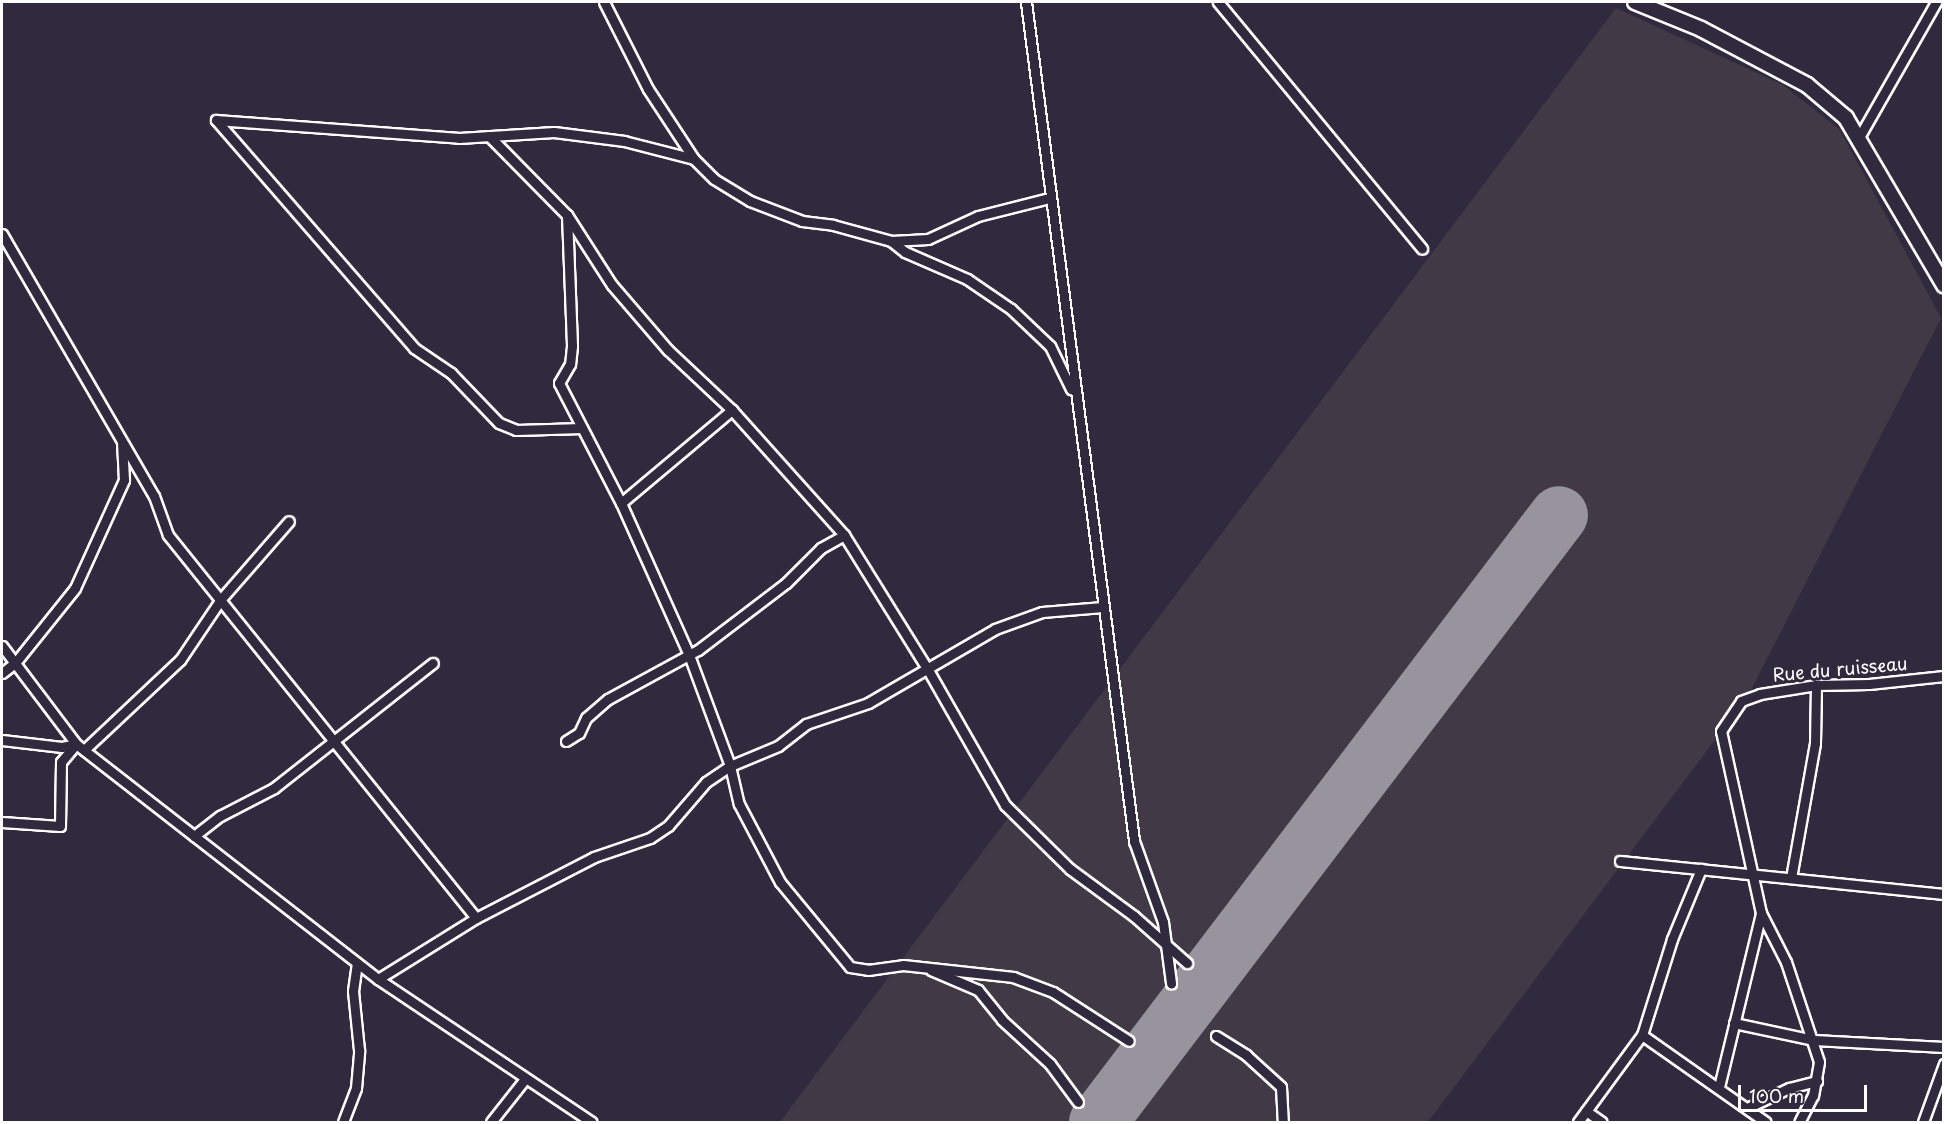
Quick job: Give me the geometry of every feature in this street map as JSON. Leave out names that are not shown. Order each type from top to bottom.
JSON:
[{"type":"street","points":[[604,2],[648,89],[694,159],[714,179],[750,201],[802,221],[833,225],[891,241],[928,239],[978,216],[1049,198]]},
{"type":"street","points":[[1026,2],[1049,198],[1134,841],[1156,898],[1167,949],[1171,983]]},
{"type":"street","points":[[1218,2],[1422,249]]},
{"type":"street","points":[[1635,2],[1701,29],[1807,85],[1846,118],[1944,285]]},
{"type":"street","points":[[1858,139],[1936,2]]},
{"type":"street","points":[[582,428],[516,430],[499,423],[451,373],[414,348],[216,120],[459,138],[554,132],[624,141],[694,159]]},
{"type":"street","points":[[489,136],[567,215],[612,285],[668,350],[732,410],[844,535],[928,670],[1005,805],[1070,869],[1134,916],[1167,949],[1187,963]]},
{"type":"street","points":[[567,215],[572,346],[570,364],[559,383],[621,503],[689,655],[730,766],[739,804],[780,882],[850,967],[927,967],[1031,982],[1053,992],[1129,1041]]},
{"type":"street","points":[[2,234],[154,495],[168,535],[476,918]]},
{"type":"street","points":[[891,241],[905,252],[967,279],[1011,309],[1050,346],[1075,397]]},
{"type":"street","points":[[621,503],[732,410]]},
{"type":"street","points":[[2,673],[15,663],[75,588],[124,480],[121,440]]},
{"type":"street","points":[[2,822],[60,826],[61,762],[180,660],[221,599],[289,521]]},
{"type":"street","points":[[566,741],[579,733],[586,718],[608,699],[689,655],[786,583],[821,548],[844,535]]},
{"type":"street","points":[[378,979],[476,918],[594,857],[650,838],[668,826],[706,782],[730,766],[778,746],[806,724],[868,703],[995,629],[1042,612],[1103,607]]},
{"type":"street","points":[[2,646],[80,747],[378,979],[592,1122]]},
{"type":"street","points":[[194,836],[220,816],[274,788],[333,738],[433,663]]},
{"type":"street","name":"Rue du ruisseau","points":[[1752,874],[1721,731],[1741,701],[1760,694],[1816,685],[1869,684],[1944,676]]},
{"type":"street","points":[[1791,878],[1815,743],[1816,685]]},
{"type":"street","points":[[2,740],[80,747]]},
{"type":"street","points":[[1620,861],[1944,894]]},
{"type":"street","points":[[1578,1122],[1642,1035],[1672,939],[1701,869]]},
{"type":"street","points":[[1752,874],[1761,913],[1786,962],[1814,1040],[1817,1081],[1799,1122]]},
{"type":"street","points":[[1719,1087],[1761,913]]},
{"type":"street","points":[[343,1122],[356,1088],[359,1050],[352,991],[357,963]]},
{"type":"street","points":[[927,967],[978,990],[1002,1020],[1050,1064],[1078,1102]]},
{"type":"street","points":[[1734,1023],[1814,1040],[1944,1047]]},
{"type":"street","points":[[1642,1035],[1766,1122]]},
{"type":"street","points":[[1216,1036],[1246,1054],[1281,1087],[1282,1122]]},
{"type":"street","points":[[1923,1122],[1944,1064]]},
{"type":"street","points":[[491,1122],[525,1079]]},
{"type":"street","points":[[1748,1108],[1789,1088],[1817,1081]]},
{"type":"street","points":[[1586,1111],[1602,1122]]},
{"type":"shaded area","points":[[1616,8],[1783,85],[1840,130],[1941,318],[1748,696],[1428,1122],[780,1122]]},
{"type":"runway","points":[[1098,1122],[1559,515]]}]
